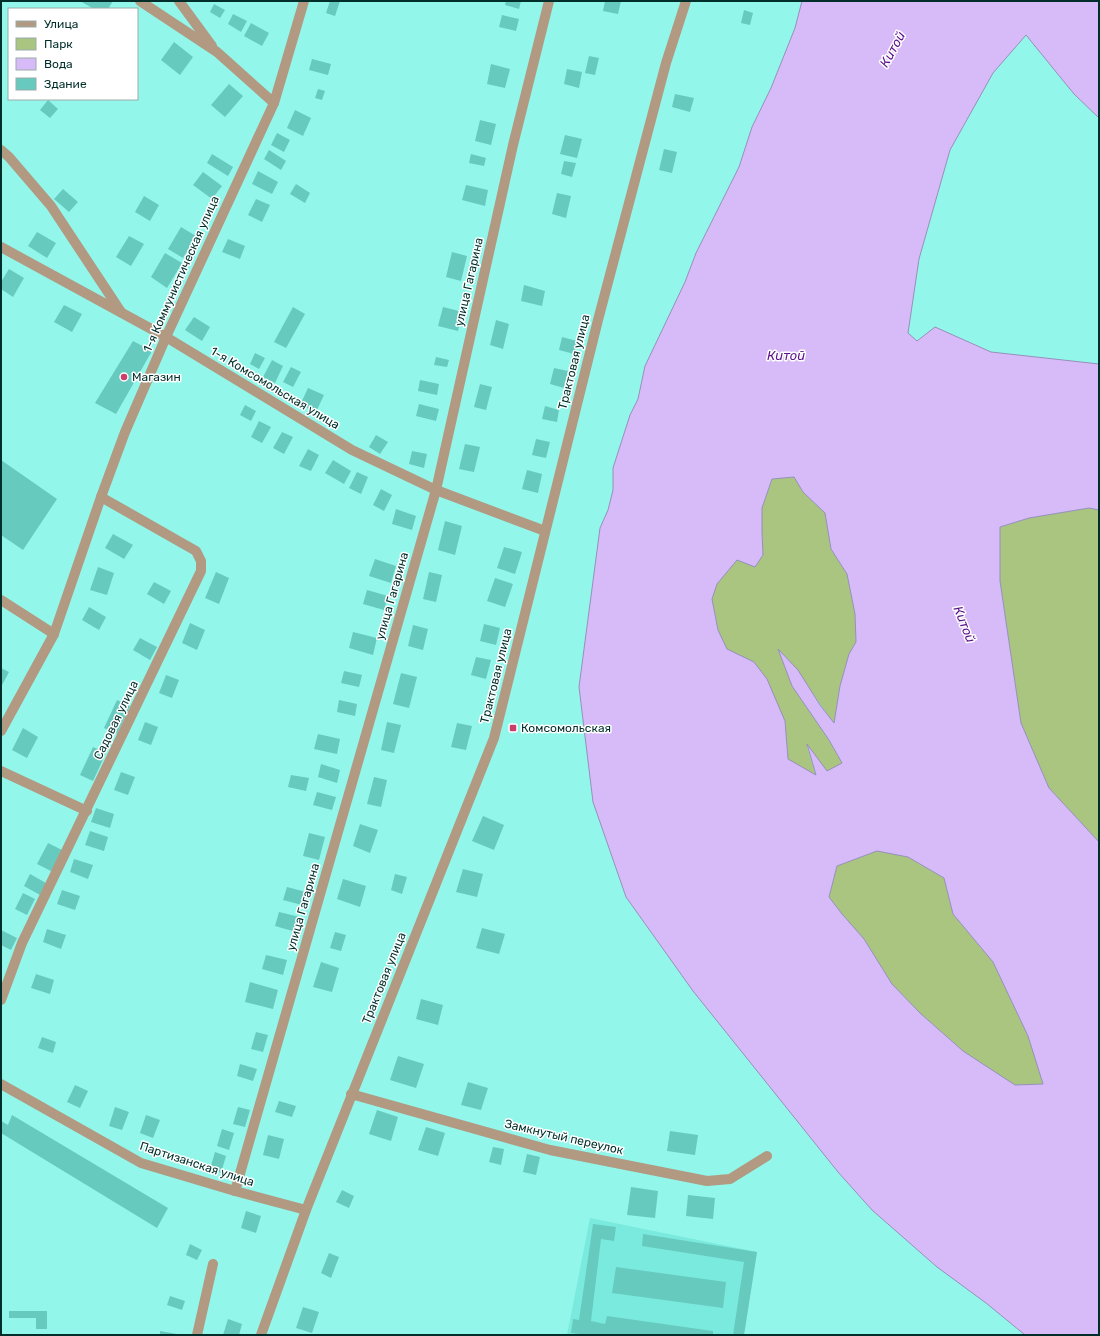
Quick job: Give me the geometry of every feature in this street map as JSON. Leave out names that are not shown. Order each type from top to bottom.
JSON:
[{"type":"street","points":[[140,1],[217,52],[274,103]]},
{"type":"street","points":[[179,1],[217,52]]},
{"type":"street","name":"1-я Коммунистическая улица","points":[[1,731],[54,634],[125,432],[166,337],[274,103],[304,1]]},
{"type":"street","name":"улица Гагарина","points":[[236,1191],[436,490],[513,145],[549,1]]},
{"type":"street","name":"Трактовая улица","points":[[261,1335],[306,1210],[351,1094],[494,738],[598,320],[666,63],[686,1]]},
{"type":"street","points":[[1,150],[9,156],[51,206],[122,313]]},
{"type":"street","name":"1-я Комсомольская улица","points":[[1,247],[166,337],[352,450],[436,490],[545,531]]},
{"type":"street","name":"Садовая улица","points":[[1,1000],[22,943],[201,571],[201,560],[196,551],[101,497]]},
{"type":"street","points":[[1,600],[54,634]]},
{"type":"street","points":[[1,771],[86,811]]},
{"type":"street","name":"Партизанская улица","points":[[1,1084],[141,1163],[306,1210]]},
{"type":"street","name":"Замкнутый переулок","points":[[351,1094],[550,1150],[700,1180],[707,1181],[730,1179],[768,1156]]},
{"type":"street","points":[[197,1335],[213,1264]]},
{"type":"shaded area","points":[[590,1218],[757,1252],[744,1335],[567,1335]]},
{"type":"green space","points":[[794,477],[803,492],[825,513],[831,549],[847,574],[855,614],[856,642],[849,654],[840,686],[834,723],[801,676],[779,650],[792,686],[829,740],[842,763],[827,771],[807,746],[816,776],[788,759],[785,721],[754,662],[727,649],[718,630],[712,599],[717,584],[737,559],[755,567],[763,555],[762,508],[772,479]]},
{"type":"green space","points":[[1089,508],[1099,510],[1099,842],[1049,788],[1021,723],[1000,581],[1000,527],[1029,518]]},
{"type":"green space","points":[[877,851],[908,857],[944,878],[953,914],[993,962],[1028,1036],[1044,1084],[1015,1085],[963,1051],[920,1013],[892,984],[864,939],[829,897],[837,866]]},
{"type":"water","name":"Китой","points":[[802,1],[1099,1],[1099,118],[1074,94],[1026,35],[993,73],[950,150],[919,259],[908,333],[917,341],[935,327],[991,352],[1099,364],[1099,510],[1089,508],[1029,518],[1000,527],[1000,581],[1021,723],[1049,788],[1099,842],[1099,1335],[1025,1335],[986,1303],[937,1267],[872,1210],[838,1172],[693,991],[626,897],[593,802],[579,687],[600,528],[608,510],[613,490],[613,468],[630,415],[638,399],[645,366],[685,282],[696,253],[739,167],[752,127],[771,88],[795,28]],"holes":[[[794,477],[803,492],[825,513],[831,549],[847,574],[855,614],[856,642],[849,654],[840,686],[834,723],[820,705],[798,670],[778,649],[792,686],[829,740],[842,763],[827,771],[807,744],[816,775],[788,759],[785,721],[767,679],[754,662],[727,649],[718,630],[712,599],[717,584],[737,560],[755,567],[763,555],[762,508],[772,479]],[[877,851],[908,857],[944,878],[953,914],[993,962],[1028,1036],[1043,1084],[1015,1085],[963,1051],[920,1013],[892,984],[864,939],[829,897],[837,866]]]},
{"type":"building","points":[[80,1],[113,1],[109,8],[92,8]]},
{"type":"building","points":[[330,1],[340,1],[335,16],[326,13]]},
{"type":"building","points":[[506,1],[521,1],[519,9],[505,5]]},
{"type":"building","points":[[605,1],[621,1],[618,14],[603,11]]},
{"type":"building","points":[[214,4],[225,10],[220,18],[210,12]]},
{"type":"building","points":[[744,10],[753,13],[750,25],[741,23]]},
{"type":"building","points":[[233,14],[247,21],[241,32],[228,24]]},
{"type":"building","points":[[502,15],[519,19],[516,31],[499,27]]},
{"type":"building","points":[[251,23],[269,33],[262,46],[244,36]]},
{"type":"building","points":[[174,42],[193,57],[180,75],[161,60]]},
{"type":"building","points":[[589,56],[599,58],[595,75],[585,73]]},
{"type":"building","points":[[312,59],[331,64],[328,75],[309,70]]},
{"type":"building","points":[[491,64],[510,69],[505,88],[487,84]]},
{"type":"building","points":[[567,69],[582,72],[579,88],[564,84]]},
{"type":"building","points":[[229,84],[243,96],[225,117],[211,105]]},
{"type":"building","points":[[318,89],[325,91],[322,100],[315,98]]},
{"type":"building","points":[[675,94],[694,98],[690,112],[672,107]]},
{"type":"building","points":[[48,100],[58,109],[50,118],[40,110]]},
{"type":"building","points":[[295,110],[311,118],[303,136],[287,128]]},
{"type":"building","points":[[480,120],[496,124],[491,145],[475,141]]},
{"type":"building","points":[[277,133],[290,140],[284,152],[271,145]]},
{"type":"building","points":[[565,135],[582,139],[577,158],[560,154]]},
{"type":"building","points":[[664,149],[677,152],[672,173],[659,170]]},
{"type":"building","points":[[269,150],[286,161],[281,170],[264,159]]},
{"type":"building","points":[[212,154],[233,167],[228,176],[207,163]]},
{"type":"building","points":[[471,154],[486,158],[484,166],[469,163]]},
{"type":"building","points":[[564,161],[576,163],[572,177],[561,174]]},
{"type":"building","points":[[258,171],[278,182],[272,194],[252,184]]},
{"type":"building","points":[[203,172],[222,186],[212,199],[193,185]]},
{"type":"building","points":[[296,184],[310,193],[305,203],[290,194]]},
{"type":"building","points":[[466,185],[488,190],[485,206],[462,200]]},
{"type":"building","points":[[63,189],[78,202],[69,212],[54,199]]},
{"type":"building","points":[[557,193],[571,196],[566,218],[552,214]]},
{"type":"building","points":[[144,196],[159,205],[150,221],[135,212]]},
{"type":"building","points":[[256,199],[270,205],[262,222],[248,215]]},
{"type":"building","points":[[181,227],[196,236],[183,258],[168,249]]},
{"type":"building","points":[[37,232],[56,243],[47,258],[28,246]]},
{"type":"building","points":[[129,236],[144,244],[131,266],[116,257]]},
{"type":"building","points":[[228,239],[245,246],[240,259],[222,252]]},
{"type":"building","points":[[452,252],[467,256],[461,281],[446,277]]},
{"type":"building","points":[[165,253],[182,263],[167,288],[151,277]]},
{"type":"building","points":[[9,269],[24,278],[13,297],[1,289],[1,282]]},
{"type":"building","points":[[524,285],[545,291],[542,306],[521,301]]},
{"type":"building","points":[[64,305],[82,314],[72,332],[54,322]]},
{"type":"building","points":[[293,307],[305,314],[286,348],[274,342]]},
{"type":"building","points":[[443,307],[463,312],[458,331],[438,326]]},
{"type":"building","points":[[194,317],[210,327],[202,341],[185,330]]},
{"type":"building","points":[[496,320],[509,324],[503,349],[490,345]]},
{"type":"building","points":[[562,337],[577,341],[574,354],[559,350]]},
{"type":"building","name":"Магазин","points":[[133,341],[152,351],[116,414],[95,403]]},
{"type":"building","points":[[255,353],[265,358],[259,369],[250,364]]},
{"type":"building","points":[[436,357],[449,360],[447,367],[434,365]]},
{"type":"building","points":[[272,360],[283,366],[275,383],[263,377]]},
{"type":"building","points":[[291,367],[301,372],[293,387],[283,382]]},
{"type":"building","points":[[554,368],[568,371],[564,388],[550,384]]},
{"type":"building","points":[[420,380],[439,384],[437,395],[418,391]]},
{"type":"building","points":[[480,384],[492,387],[486,410],[474,407]]},
{"type":"building","points":[[308,388],[324,395],[316,412],[300,405]]},
{"type":"building","points":[[419,404],[439,409],[436,421],[416,416]]},
{"type":"building","points":[[245,405],[256,411],[251,421],[240,415]]},
{"type":"building","points":[[545,406],[559,410],[557,422],[542,419]]},
{"type":"building","points":[[259,421],[271,427],[262,443],[251,437]]},
{"type":"building","points":[[282,432],[293,437],[284,454],[273,448]]},
{"type":"building","points":[[376,435],[388,442],[380,454],[369,447]]},
{"type":"building","points":[[536,439],[550,442],[546,458],[532,455]]},
{"type":"building","points":[[465,444],[480,447],[474,472],[459,469]]},
{"type":"building","points":[[308,449],[319,455],[311,471],[299,466]]},
{"type":"building","points":[[412,451],[427,454],[424,468],[409,464]]},
{"type":"building","points":[[1,460],[57,499],[23,550],[1,535]]},
{"type":"building","points":[[333,460],[351,471],[344,484],[325,473]]},
{"type":"building","points":[[527,470],[542,474],[538,493],[522,489]]},
{"type":"building","points":[[357,472],[368,477],[361,494],[349,488]]},
{"type":"building","points":[[381,489],[392,495],[384,511],[373,505]]},
{"type":"building","points":[[396,509],[416,516],[412,530],[392,524]]},
{"type":"building","points":[[445,521],[462,526],[455,555],[438,550]]},
{"type":"building","points":[[113,534],[133,545],[124,559],[105,548]]},
{"type":"building","points":[[504,547],[522,552],[515,574],[497,568]]},
{"type":"building","points":[[375,559],[396,566],[391,583],[369,576]]},
{"type":"building","points":[[98,567],[114,573],[107,595],[90,590]]},
{"type":"building","points":[[216,572],[229,578],[219,604],[205,598]]},
{"type":"building","points":[[429,572],[442,575],[436,602],[423,599]]},
{"type":"building","points":[[495,578],[513,584],[505,607],[487,601]]},
{"type":"building","points":[[154,582],[171,591],[164,604],[147,594]]},
{"type":"building","points":[[367,590],[388,596],[384,610],[363,604]]},
{"type":"building","points":[[89,607],[106,617],[99,630],[82,620]]},
{"type":"building","points":[[190,623],[205,630],[197,650],[182,643]]},
{"type":"building","points":[[484,624],[500,628],[496,645],[480,641]]},
{"type":"building","points":[[413,625],[428,629],[423,650],[408,646]]},
{"type":"building","points":[[353,632],[377,638],[373,655],[349,648]]},
{"type":"building","points":[[140,638],[157,647],[150,660],[133,650]]},
{"type":"building","points":[[476,657],[491,660],[486,679],[471,675]]},
{"type":"building","points":[[1,668],[9,672],[1,687]]},
{"type":"building","points":[[344,671],[362,675],[359,687],[341,683]]},
{"type":"building","points":[[401,673],[417,677],[409,708],[393,704]]},
{"type":"building","points":[[166,675],[179,680],[172,698],[159,693]]},
{"type":"building","points":[[117,700],[130,706],[117,734],[104,728]]},
{"type":"building","points":[[339,700],[357,704],[355,716],[337,712]]},
{"type":"building","points":[[145,722],[158,727],[151,745],[138,740]]},
{"type":"building","points":[[387,722],[401,725],[394,753],[381,750]]},
{"type":"building","points":[[457,723],[472,726],[466,750],[451,747]]},
{"type":"building","points":[[23,728],[38,737],[27,758],[12,750]]},
{"type":"building","points":[[318,734],[340,739],[337,754],[314,749]]},
{"type":"building","points":[[93,747],[106,753],[93,781],[80,775]]},
{"type":"building","points":[[321,764],[340,770],[337,783],[318,777]]},
{"type":"building","points":[[121,772],[135,777],[128,795],[114,790]]},
{"type":"building","points":[[291,775],[309,778],[306,791],[288,787]]},
{"type":"building","points":[[374,777],[387,780],[381,807],[367,804]]},
{"type":"building","points":[[317,792],[336,797],[332,810],[313,805]]},
{"type":"building","points":[[96,808],[114,814],[110,828],[91,822]]},
{"type":"building","points":[[483,816],[504,825],[494,850],[472,841]]},
{"type":"building","points":[[360,824],[378,830],[370,853],[353,846]]},
{"type":"building","points":[[90,831],[108,837],[104,851],[85,845]]},
{"type":"building","points":[[309,833],[325,837],[319,860],[303,856]]},
{"type":"building","points":[[48,843],[64,851],[53,872],[37,864]]},
{"type":"building","points":[[74,859],[93,865],[88,879],[70,872]]},
{"type":"building","points":[[463,869],[483,874],[477,897],[456,892]]},
{"type":"building","points":[[30,874],[46,883],[40,895],[24,886]]},
{"type":"building","points":[[395,874],[407,877],[402,894],[391,890]]},
{"type":"building","points":[[343,879],[366,886],[360,907],[337,899]]},
{"type":"building","points":[[287,887],[306,892],[302,905],[283,900]]},
{"type":"building","points":[[62,890],[80,896],[75,910],[57,904]]},
{"type":"building","points":[[23,893],[35,899],[27,915],[15,909]]},
{"type":"building","points":[[279,912],[300,917],[296,932],[275,926]]},
{"type":"building","points":[[482,928],[505,934],[499,954],[476,948]]},
{"type":"building","points":[[47,929],[66,935],[61,949],[43,942]]},
{"type":"building","points":[[1,930],[17,938],[11,950],[1,945]]},
{"type":"building","points":[[335,932],[346,935],[341,951],[330,948]]},
{"type":"building","points":[[266,955],[287,960],[283,975],[262,969]]},
{"type":"building","points":[[321,962],[339,968],[332,992],[313,987]]},
{"type":"building","points":[[36,974],[54,980],[50,994],[31,988]]},
{"type":"building","points":[[250,982],[278,990],[273,1009],[245,1002]]},
{"type":"building","points":[[421,999],[443,1005],[438,1025],[416,1019]]},
{"type":"building","points":[[256,1032],[268,1035],[263,1052],[251,1049]]},
{"type":"building","points":[[42,1037],[56,1042],[53,1053],[38,1048]]},
{"type":"building","points":[[398,1056],[424,1064],[416,1088],[390,1080]]},
{"type":"building","points":[[240,1064],[257,1069],[253,1081],[237,1076]]},
{"type":"building","points":[[468,1082],[488,1088],[481,1110],[461,1105]]},
{"type":"building","points":[[75,1085],[88,1091],[80,1108],[67,1102]]},
{"type":"building","points":[[279,1101],[296,1106],[292,1117],[275,1112]]},
{"type":"building","points":[[115,1107],[129,1112],[122,1130],[109,1126]]},
{"type":"building","points":[[238,1107],[250,1110],[245,1127],[233,1124]]},
{"type":"building","points":[[377,1110],[398,1117],[391,1141],[369,1134]]},
{"type":"building","points":[[12,1115],[168,1208],[157,1228],[1,1133],[1,1121],[8,1125]]},
{"type":"building","points":[[146,1115],[160,1120],[153,1138],[140,1133]]},
{"type":"building","points":[[426,1127],[445,1133],[438,1156],[418,1150]]},
{"type":"building","points":[[222,1129],[234,1133],[229,1150],[217,1146]]},
{"type":"building","points":[[670,1131],[698,1135],[695,1155],[667,1151]]},
{"type":"building","points":[[268,1135],[284,1139],[279,1159],[263,1155]]},
{"type":"building","points":[[493,1147],[504,1149],[501,1165],[489,1162]]},
{"type":"building","points":[[215,1152],[226,1156],[221,1173],[210,1169]]},
{"type":"building","points":[[527,1154],[540,1157],[536,1175],[523,1172]]},
{"type":"building","points":[[631,1187],[658,1191],[655,1218],[627,1215]]},
{"type":"building","points":[[342,1190],[354,1196],[349,1208],[336,1202]]},
{"type":"building","points":[[688,1195],[715,1198],[713,1219],[686,1216]]},
{"type":"building","points":[[246,1211],[261,1216],[256,1233],[241,1228]]},
{"type":"building","points":[[593,1224],[616,1227],[614,1241],[601,1239],[591,1321],[605,1324],[607,1316],[713,1331],[713,1335],[587,1335],[571,1333],[573,1319],[579,1320]]},
{"type":"building","points":[[643,1234],[757,1252],[744,1335],[733,1335],[744,1262],[642,1246]]},
{"type":"building","points":[[190,1244],[202,1250],[197,1260],[186,1255]]},
{"type":"building","points":[[329,1253],[339,1257],[331,1278],[321,1273]]},
{"type":"building","points":[[616,1267],[726,1282],[723,1308],[612,1293]]},
{"type":"building","points":[[170,1296],[185,1301],[182,1310],[167,1305]]},
{"type":"building","points":[[303,1307],[319,1312],[312,1333],[296,1328]]},
{"type":"building","points":[[9,1311],[47,1311],[47,1329],[36,1329],[36,1318],[9,1318]]},
{"type":"building","points":[[228,1319],[242,1324],[239,1335],[223,1335]]},
{"type":"building","points":[[160,1331],[177,1334],[177,1335],[160,1335]]},
{"type":"place","name":"Магазин","points":[[124,377]]},
{"type":"place","name":"Комсомольская","points":[[513,728]]}]
